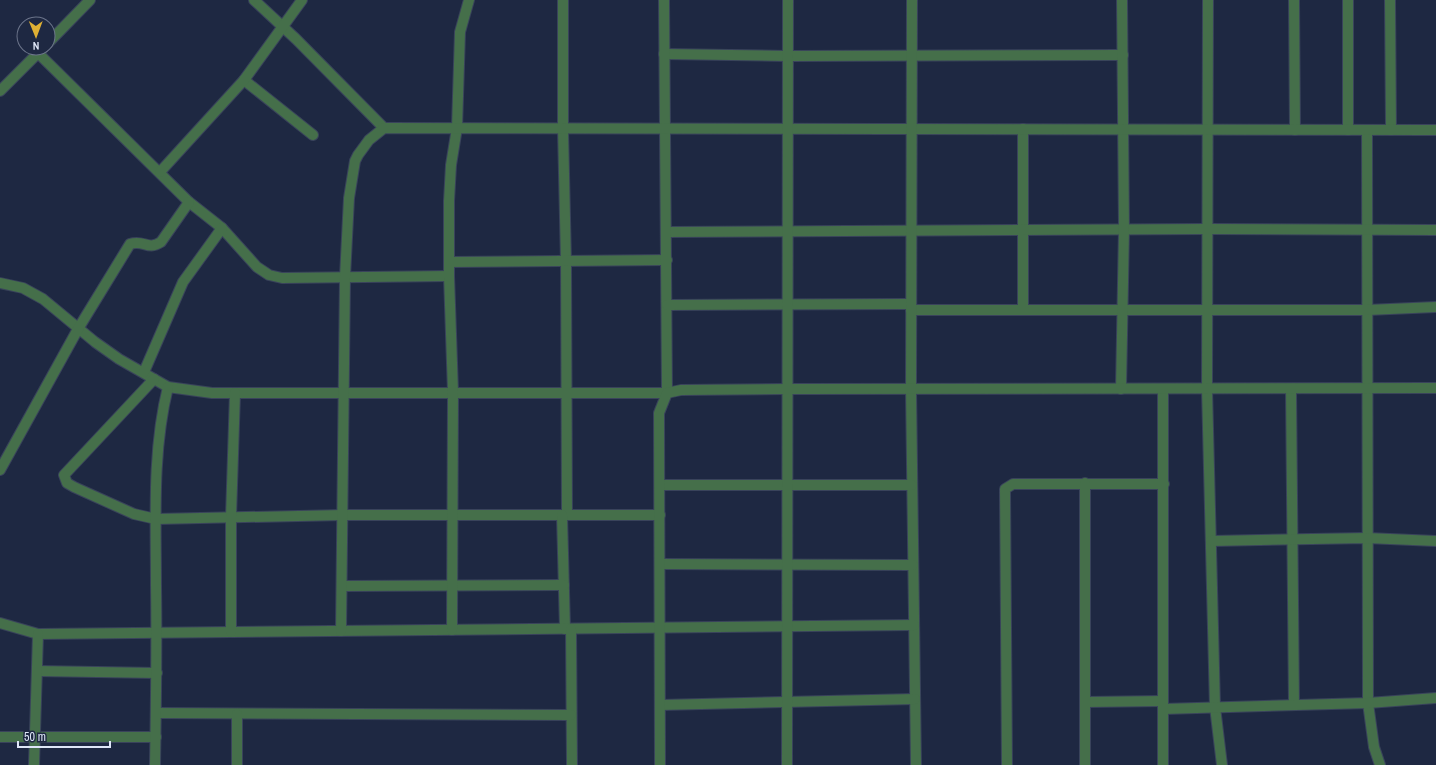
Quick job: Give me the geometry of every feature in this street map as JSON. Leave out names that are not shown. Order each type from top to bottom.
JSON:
[{"type":"street","points":[[56,35],[90,0]]},
{"type":"street","points":[[254,0],[384,128]]},
{"type":"street","points":[[160,172],[244,80],[302,0]]},
{"type":"street","points":[[452,630],[453,392],[449,276],[450,186],[457,128],[460,32],[470,0]]},
{"type":"street","points":[[563,0],[562,129],[566,262],[564,585],[568,629],[572,765]]},
{"type":"street","points":[[660,765],[661,485],[659,414],[667,393],[664,0]]},
{"type":"street","points":[[787,765],[786,303],[788,231],[788,0]]},
{"type":"street","points":[[912,0],[911,389],[916,765]]},
{"type":"street","points":[[1121,389],[1124,229],[1122,0]]},
{"type":"street","points":[[1208,0],[1207,389],[1215,707],[1222,765]]},
{"type":"street","points":[[1294,0],[1295,130]]},
{"type":"street","points":[[1348,0],[1348,130]]},
{"type":"street","points":[[1390,0],[1391,130]]},
{"type":"street","points":[[664,54],[788,56],[1123,55]]},
{"type":"street","points":[[0,91],[35,56]]},
{"type":"street","points":[[47,56],[189,202],[222,228],[249,259],[269,275],[282,278],[449,276]]},
{"type":"street","points":[[244,80],[313,135]]},
{"type":"street","points":[[341,631],[345,277],[349,198],[355,161],[368,140],[384,128],[1436,130]]},
{"type":"street","points":[[1023,129],[1024,309]]},
{"type":"street","points":[[1367,130],[1366,388],[1368,703],[1374,747],[1380,765]]},
{"type":"street","points":[[0,470],[78,328],[130,244],[137,242],[155,246],[161,242],[189,202]]},
{"type":"street","points":[[144,372],[183,282],[222,228]]},
{"type":"street","points":[[666,232],[1023,231],[1124,229],[1436,230]]},
{"type":"street","points":[[449,262],[667,260]]},
{"type":"street","points":[[0,283],[23,288],[43,300],[119,359],[168,387],[212,393],[667,393],[681,390],[787,389],[1436,388]]},
{"type":"street","points":[[667,305],[786,303],[911,307],[1123,310],[1367,310],[1436,307]]},
{"type":"street","points":[[154,378],[64,475],[67,483],[74,487],[134,514],[156,519],[343,515],[660,515]]},
{"type":"street","points":[[155,765],[157,633],[156,519],[160,428],[168,387]]},
{"type":"street","points":[[1291,388],[1291,540],[1294,705]]},
{"type":"street","points":[[1163,389],[1163,765]]},
{"type":"street","points":[[231,632],[231,517],[235,393]]},
{"type":"street","points":[[1085,483],[1085,765]]},
{"type":"street","points":[[1007,765],[1005,489],[1013,484],[1164,484]]},
{"type":"street","points":[[661,485],[912,485]]},
{"type":"street","points":[[1211,541],[1367,538],[1436,541]]},
{"type":"street","points":[[660,564],[913,565]]},
{"type":"street","points":[[342,586],[564,585]]},
{"type":"street","points":[[0,623],[38,634],[914,625]]},
{"type":"street","points":[[34,765],[38,634]]},
{"type":"street","points":[[37,671],[156,674]]},
{"type":"street","points":[[1085,702],[1215,707],[1368,703],[1436,698]]},
{"type":"street","points":[[660,705],[915,700]]},
{"type":"street","points":[[156,713],[571,715]]},
{"type":"street","points":[[236,714],[237,765]]},
{"type":"street","points":[[0,737],[156,737]]}]
